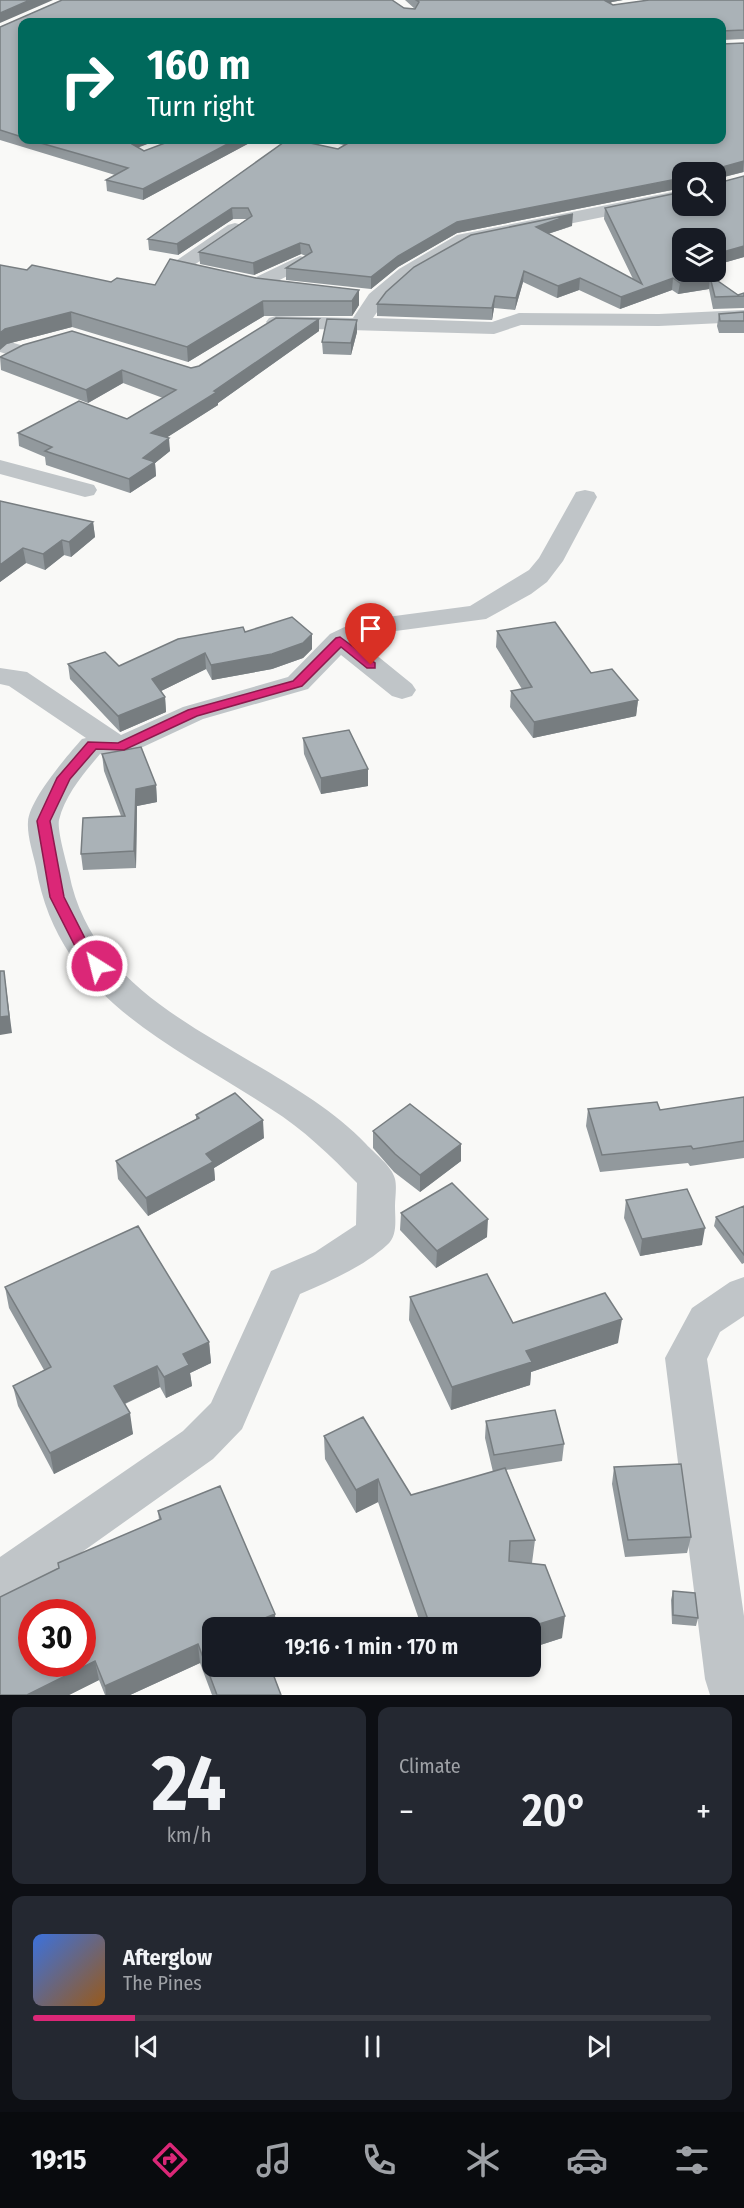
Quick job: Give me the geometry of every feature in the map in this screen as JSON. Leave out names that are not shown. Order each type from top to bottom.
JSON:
[{"type":"street","points":[[359,324],[376,298],[406,273],[464,239],[672,198]]},
{"type":"street","points":[[241,225],[177,267],[257,284],[290,288]]},
{"type":"street","points":[[257,284],[300,261]]},
{"type":"street","points":[[355,296],[376,298]]},
{"type":"street","points":[[262,328],[272,322],[494,328],[519,319],[659,320],[744,316]]},
{"type":"street","points":[[5,352],[39,345]]},
{"type":"street","points":[[0,467],[85,490]]},
{"type":"street","points":[[0,1584],[198,1445],[227,1416],[285,1283],[329,1263],[375,1233],[376,1179],[344,1144],[286,1100],[206,1052],[123,995],[84,951],[57,897],[44,821],[64,778],[92,745],[120,747],[193,713],[298,683],[340,640],[367,627],[477,613],[522,588],[538,576],[550,561],[585,497]]},
{"type":"street","points":[[340,640],[402,690]]},
{"type":"street","points":[[0,676],[17,678],[120,747]]},
{"type":"street","points":[[735,1695],[729,1679],[686,1358],[706,1320],[744,1294]]},
{"type":"building","points":[[0,0],[30,0],[0,13]]},
{"type":"building","points":[[62,0],[392,0],[404,8],[415,9],[419,2],[416,0],[604,0],[613,5],[649,0],[744,0],[744,30],[726,31],[726,18],[21,18]]},
{"type":"building","points":[[18,19],[18,136],[0,130],[0,27]]},
{"type":"building","points":[[744,43],[744,161],[726,166],[726,162],[672,162],[672,180],[457,222],[398,256],[371,277],[286,268],[312,252],[309,245],[300,243],[253,263],[199,252],[252,216],[248,208],[232,208],[177,244],[148,239],[281,144],[315,144],[338,149],[347,144],[726,144],[726,44]]},
{"type":"building","points":[[44,144],[132,144],[144,151],[162,144],[227,144],[143,189],[106,180],[128,168]]},
{"type":"building","points":[[744,176],[744,246],[726,251],[726,228],[672,228],[672,278],[621,297],[580,278],[558,286],[524,271],[516,298],[495,296],[492,308],[377,304],[386,292],[414,267],[471,235],[573,214],[536,227],[642,284],[605,208],[672,194],[672,216],[726,216],[726,181]]},
{"type":"building","points":[[170,259],[256,278],[359,290],[352,301],[263,301],[187,347],[71,312],[5,329],[0,333],[0,265],[27,270],[32,265],[111,282],[117,278],[155,285]]},
{"type":"building","points":[[711,282],[719,282],[738,295],[744,293],[744,296],[715,297]]},
{"type":"building","points":[[744,312],[744,321],[720,321],[719,314]]},
{"type":"building","points":[[276,318],[319,319],[214,391],[217,392],[151,433],[169,438],[143,458],[155,462],[129,479],[45,451],[52,447],[18,433],[79,401],[127,419],[176,390],[122,370],[86,390],[0,357],[23,345],[72,331],[191,368],[199,366]]},
{"type":"building","points":[[327,319],[357,320],[351,343],[322,342]]},
{"type":"building","points":[[0,501],[93,522],[69,542],[62,540],[43,554],[23,548],[0,565]]},
{"type":"building","points":[[292,617],[312,634],[303,643],[272,654],[211,665],[205,653],[152,679],[165,697],[118,716],[68,664],[105,652],[119,666],[178,639],[243,627],[245,632]]},
{"type":"building","points":[[555,622],[591,673],[612,669],[638,700],[534,722],[511,691],[532,687],[497,631]]},
{"type":"building","points":[[349,730],[368,769],[321,778],[303,738]]},
{"type":"building","points":[[141,747],[156,785],[136,789],[134,851],[81,854],[83,818],[125,816],[102,754]]},
{"type":"building","points":[[0,971],[4,971],[9,1016],[0,1017]]},
{"type":"building","points":[[235,1093],[263,1120],[206,1154],[213,1162],[146,1198],[116,1161],[199,1118],[196,1115]]},
{"type":"building","points":[[744,1097],[744,1141],[693,1149],[691,1146],[602,1155],[588,1109],[657,1102],[660,1110]]},
{"type":"building","points":[[410,1104],[461,1144],[420,1175],[373,1131]]},
{"type":"building","points":[[452,1183],[488,1219],[437,1251],[401,1213]]},
{"type":"building","points":[[687,1189],[705,1228],[642,1239],[626,1200]]},
{"type":"building","points":[[744,1206],[744,1255],[716,1217]]},
{"type":"building","points":[[138,1226],[209,1342],[183,1354],[189,1365],[164,1377],[157,1366],[114,1386],[130,1413],[50,1453],[13,1386],[51,1367],[5,1287]]},
{"type":"building","points":[[487,1274],[513,1323],[605,1293],[622,1319],[526,1351],[532,1362],[452,1387],[410,1297]]},
{"type":"building","points":[[555,1410],[564,1444],[494,1455],[486,1421]]},
{"type":"building","points":[[363,1417],[411,1495],[505,1468],[535,1540],[510,1541],[509,1561],[545,1565],[565,1616],[541,1623],[541,1617],[427,1617],[378,1479],[356,1490],[324,1436]]},
{"type":"building","points":[[681,1464],[691,1537],[628,1540],[614,1467]]},
{"type":"building","points":[[220,1486],[275,1614],[267,1617],[202,1617],[202,1655],[198,1644],[105,1686],[96,1664],[96,1599],[18,1599],[18,1677],[63,1677],[27,1695],[0,1695],[0,1597],[59,1568],[58,1563],[161,1519],[158,1511]]},
{"type":"building","points":[[673,1591],[695,1593],[698,1618],[673,1615]]},
{"type":"building","points":[[210,1677],[274,1677],[281,1695],[217,1695]]},
{"type":"route","points":[[97,966],[84,951],[57,897],[44,821],[64,778],[92,745],[120,747],[193,713],[298,683],[340,640],[371,665]]}]
